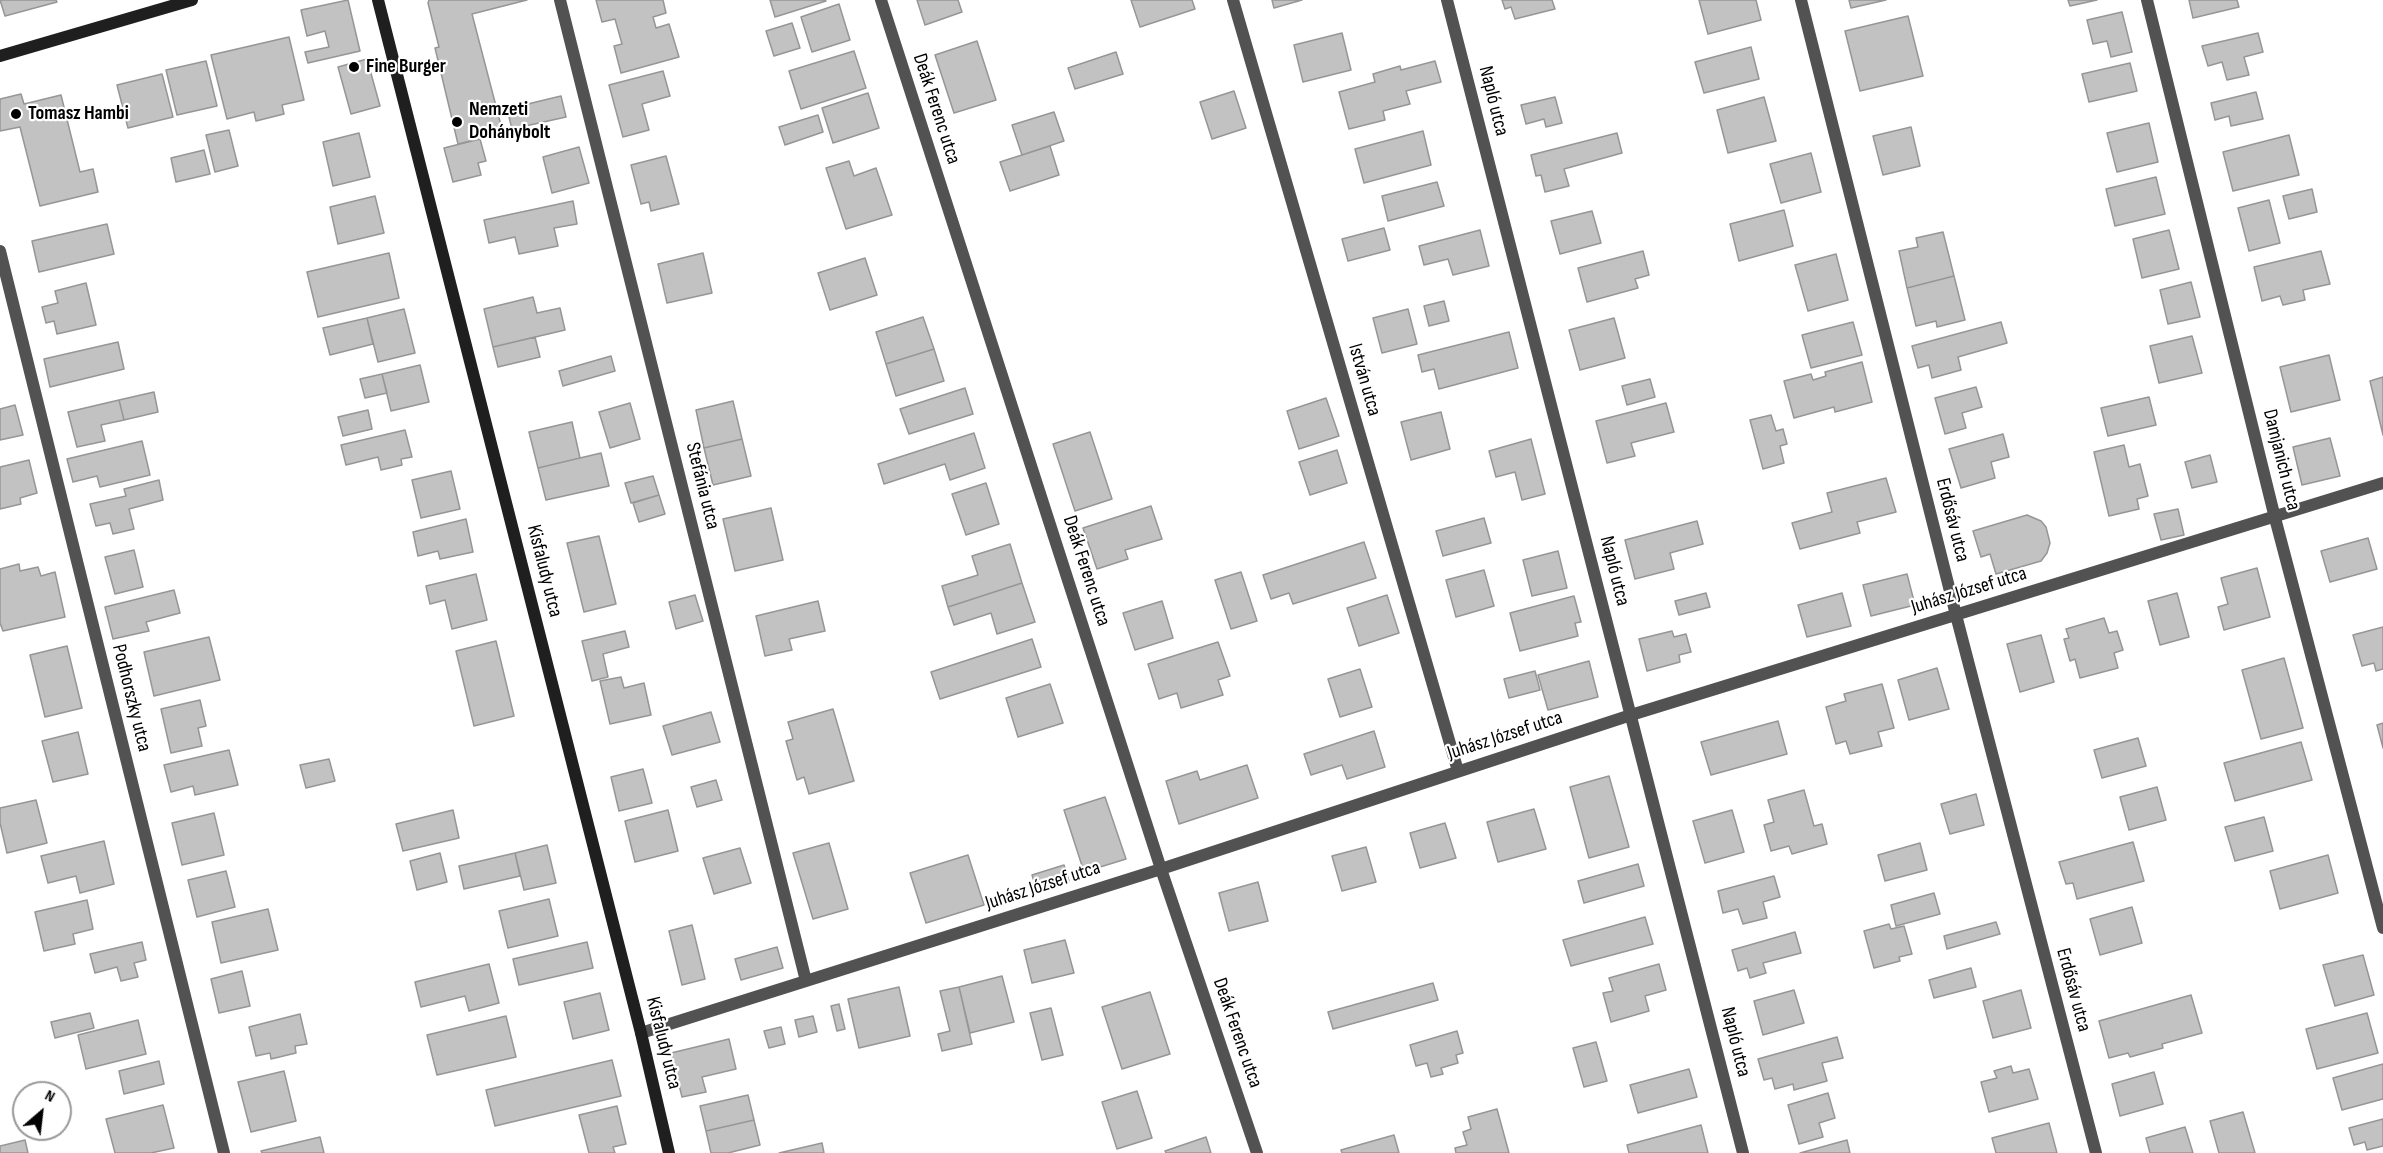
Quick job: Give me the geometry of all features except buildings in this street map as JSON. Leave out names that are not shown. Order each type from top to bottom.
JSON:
[{"type":"street","points":[[0,56],[192,0]]},
{"type":"street","name":"Kisfaludy utca","points":[[378,0],[641,1033],[669,1153]]},
{"type":"street","name":"Stefánia utca","points":[[561,0],[807,981]]},
{"type":"street","name":"Deák Ferenc utca","points":[[881,0],[1161,869],[1257,1153]]},
{"type":"street","name":"István utca","points":[[1233,0],[1458,771]]},
{"type":"street","name":"Napló utca","points":[[1446,0],[1743,1153]]},
{"type":"street","name":"Erdősáv utca","points":[[1801,0],[1956,615],[2096,1153]]},
{"type":"street","name":"Damjanich utca","points":[[2147,0],[2275,518],[2383,928]]},
{"type":"street","name":"Podhorszky utca","points":[[0,252],[224,1153]]},
{"type":"street","name":"Juhász József utca","points":[[641,1033],[1161,869],[1631,715],[2383,483]]},
{"type":"place","name":"Fine Burger","points":[[354,67]]},
{"type":"place","name":"Tomasz Hambi","points":[[16,114]]},
{"type":"place","name":"Nemzeti Dohánybolt","points":[[457,122]]}]
